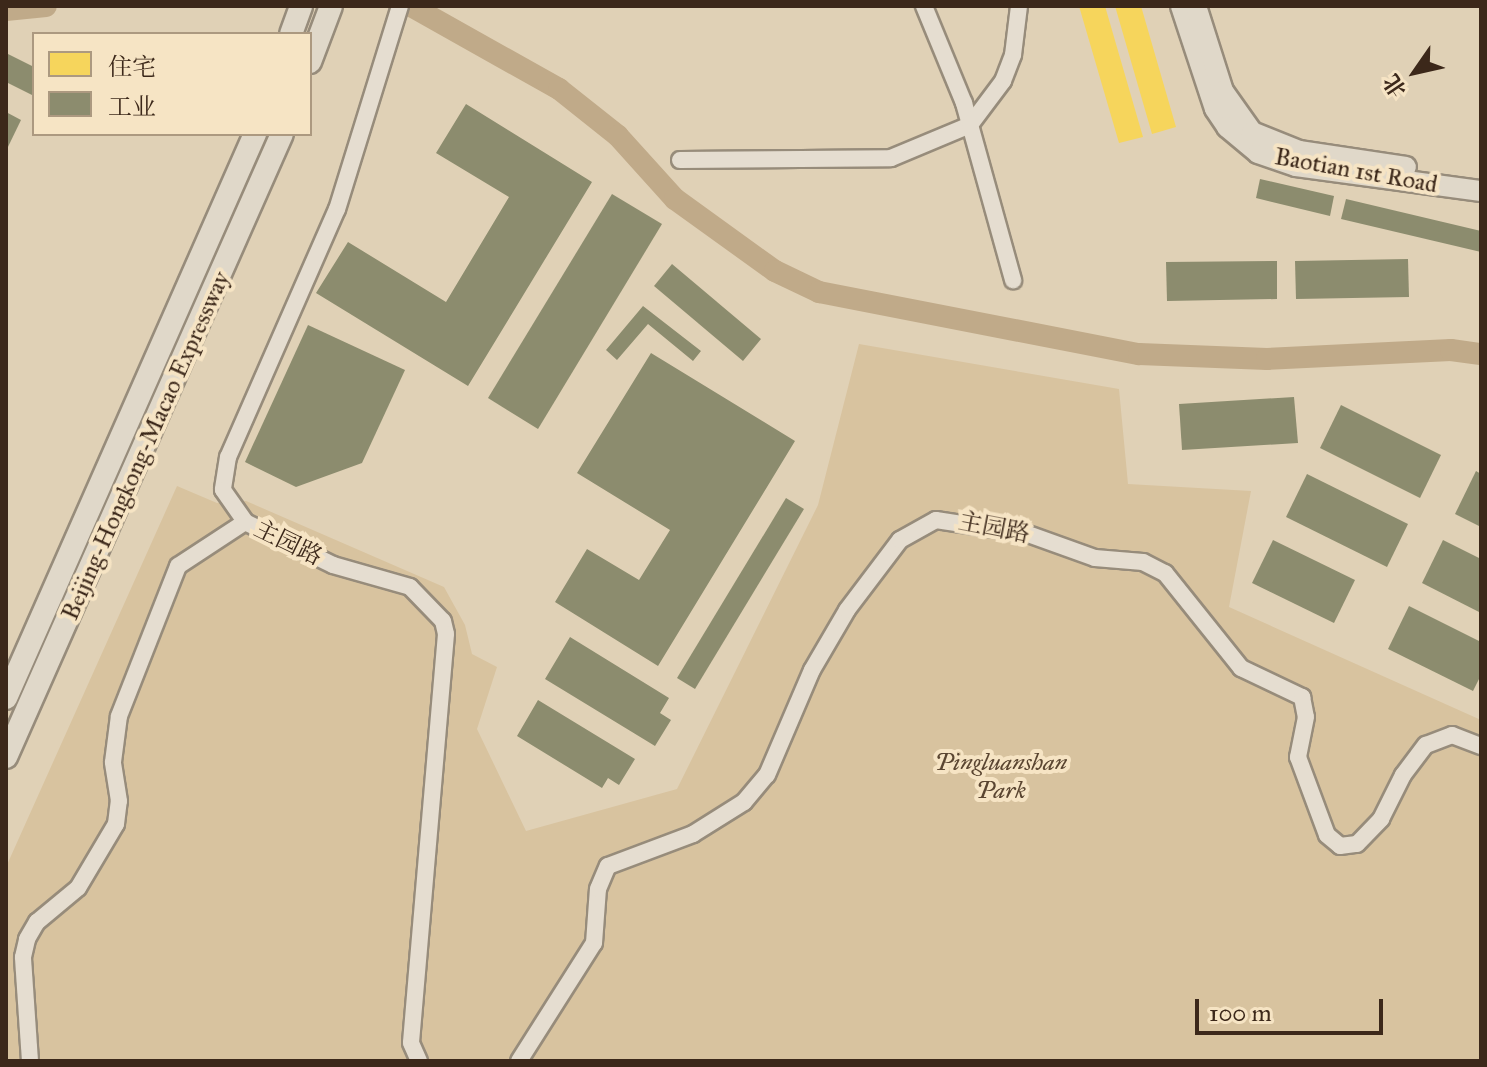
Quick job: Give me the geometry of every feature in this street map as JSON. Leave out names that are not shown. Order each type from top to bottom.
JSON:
[{"type":"highway","points":[[312,57],[327,16]]},
{"type":"highway","name":"Beijing-Hongkong-Macao Expressway","points":[[6,698],[254,136]]},
{"type":"highway","name":"Beijing-Hongkong-Macao Expressway","points":[[6,757],[281,136]]},
{"type":"main road","name":"Baotian 1st Road","points":[[1181,6],[1215,109],[1227,127],[1258,153],[1296,166],[1481,191]]},
{"type":"main road","name":"Baotian 1st Road","points":[[1196,6],[1232,109],[1265,140],[1299,151],[1481,178]]},
{"type":"street","points":[[245,522],[224,496],[225,465],[337,209],[400,6]]},
{"type":"street","points":[[924,6],[970,125],[1013,280]]},
{"type":"street","points":[[680,160],[891,158],[970,125],[1003,81],[1013,55],[1019,6]]},
{"type":"street","name":"主园路","points":[[519,1061],[594,943],[598,889],[608,866],[693,834],[736,809],[759,786],[833,632],[890,550],[910,532],[936,520],[1028,534],[1095,558],[1143,562],[1165,573],[1241,668],[1302,697],[1306,717],[1298,757],[1327,835],[1340,846],[1365,837],[1426,745],[1452,735],[1481,746]]},
{"type":"street","name":"主园路","points":[[30,1061],[24,945],[37,922],[78,888],[116,824],[113,752],[119,716],[178,566],[245,522],[333,565],[410,587],[443,621],[446,634],[411,1043],[419,1061]]},
{"type":"green space","name":"Pingluanshan Park","points":[[859,344],[1119,389],[1128,484],[1251,491],[1229,607],[1481,720],[1481,1061],[6,1061],[6,867],[177,486],[217,503],[246,501],[444,587],[465,625],[472,654],[497,667],[477,729],[526,831],[677,789],[818,505]]},
{"type":"building: 住宅","points":[[1079,6],[1105,6],[1143,137],[1119,143]]},
{"type":"building: 住宅","points":[[1115,6],[1141,6],[1176,127],[1152,134]]},
{"type":"building: 工业","points":[[6,53],[32,66],[32,95],[6,82]]},
{"type":"building: 工业","points":[[466,104],[592,182],[468,386],[316,293],[348,242],[446,302],[509,197],[436,153]]},
{"type":"building: 工业","points":[[6,112],[21,120],[6,151]]},
{"type":"building: 工业","points":[[1260,179],[1334,196],[1330,216],[1256,198]]},
{"type":"building: 工业","points":[[612,194],[662,224],[538,429],[488,398]]},
{"type":"building: 工业","points":[[1346,199],[1481,231],[1481,252],[1341,219]]},
{"type":"building: 工业","points":[[1408,259],[1409,297],[1296,299],[1295,261]]},
{"type":"building: 工业","points":[[1277,261],[1277,299],[1167,301],[1166,262]]},
{"type":"building: 工业","points":[[672,264],[761,339],[743,361],[654,286]]},
{"type":"building: 工业","points":[[643,306],[701,351],[693,361],[648,324],[617,360],[606,350]]},
{"type":"building: 工业","points":[[308,325],[405,370],[362,463],[296,487],[245,462]]},
{"type":"building: 工业","points":[[651,353],[795,441],[658,666],[555,602],[587,549],[639,580],[670,530],[577,473]]},
{"type":"building: 工业","points":[[1294,397],[1298,443],[1182,450],[1179,404]]},
{"type":"building: 工业","points":[[1341,405],[1441,455],[1420,498],[1320,448]]},
{"type":"building: 工业","points":[[1476,471],[1481,474],[1481,527],[1455,514]]},
{"type":"building: 工业","points":[[1307,474],[1408,524],[1387,567],[1286,517]]},
{"type":"building: 工业","points":[[786,498],[804,509],[695,689],[677,678]]},
{"type":"building: 工业","points":[[1273,540],[1355,580],[1334,623],[1252,583]]},
{"type":"building: 工业","points":[[1443,540],[1481,559],[1481,613],[1422,583]]},
{"type":"building: 工业","points":[[1409,606],[1481,642],[1481,675],[1473,691],[1388,649]]},
{"type":"building: 工业","points":[[570,637],[669,698],[660,713],[671,720],[655,746],[545,679]]},
{"type":"building: 工业","points":[[538,700],[635,759],[619,785],[608,778],[602,788],[517,736]]},
{"type":"waterway","points":[[6,10],[46,6]]},
{"type":"waterway","points":[[411,6],[559,89],[618,136],[675,199],[775,271],[819,292],[1139,354],[1267,359],[1451,350],[1481,354]]}]
